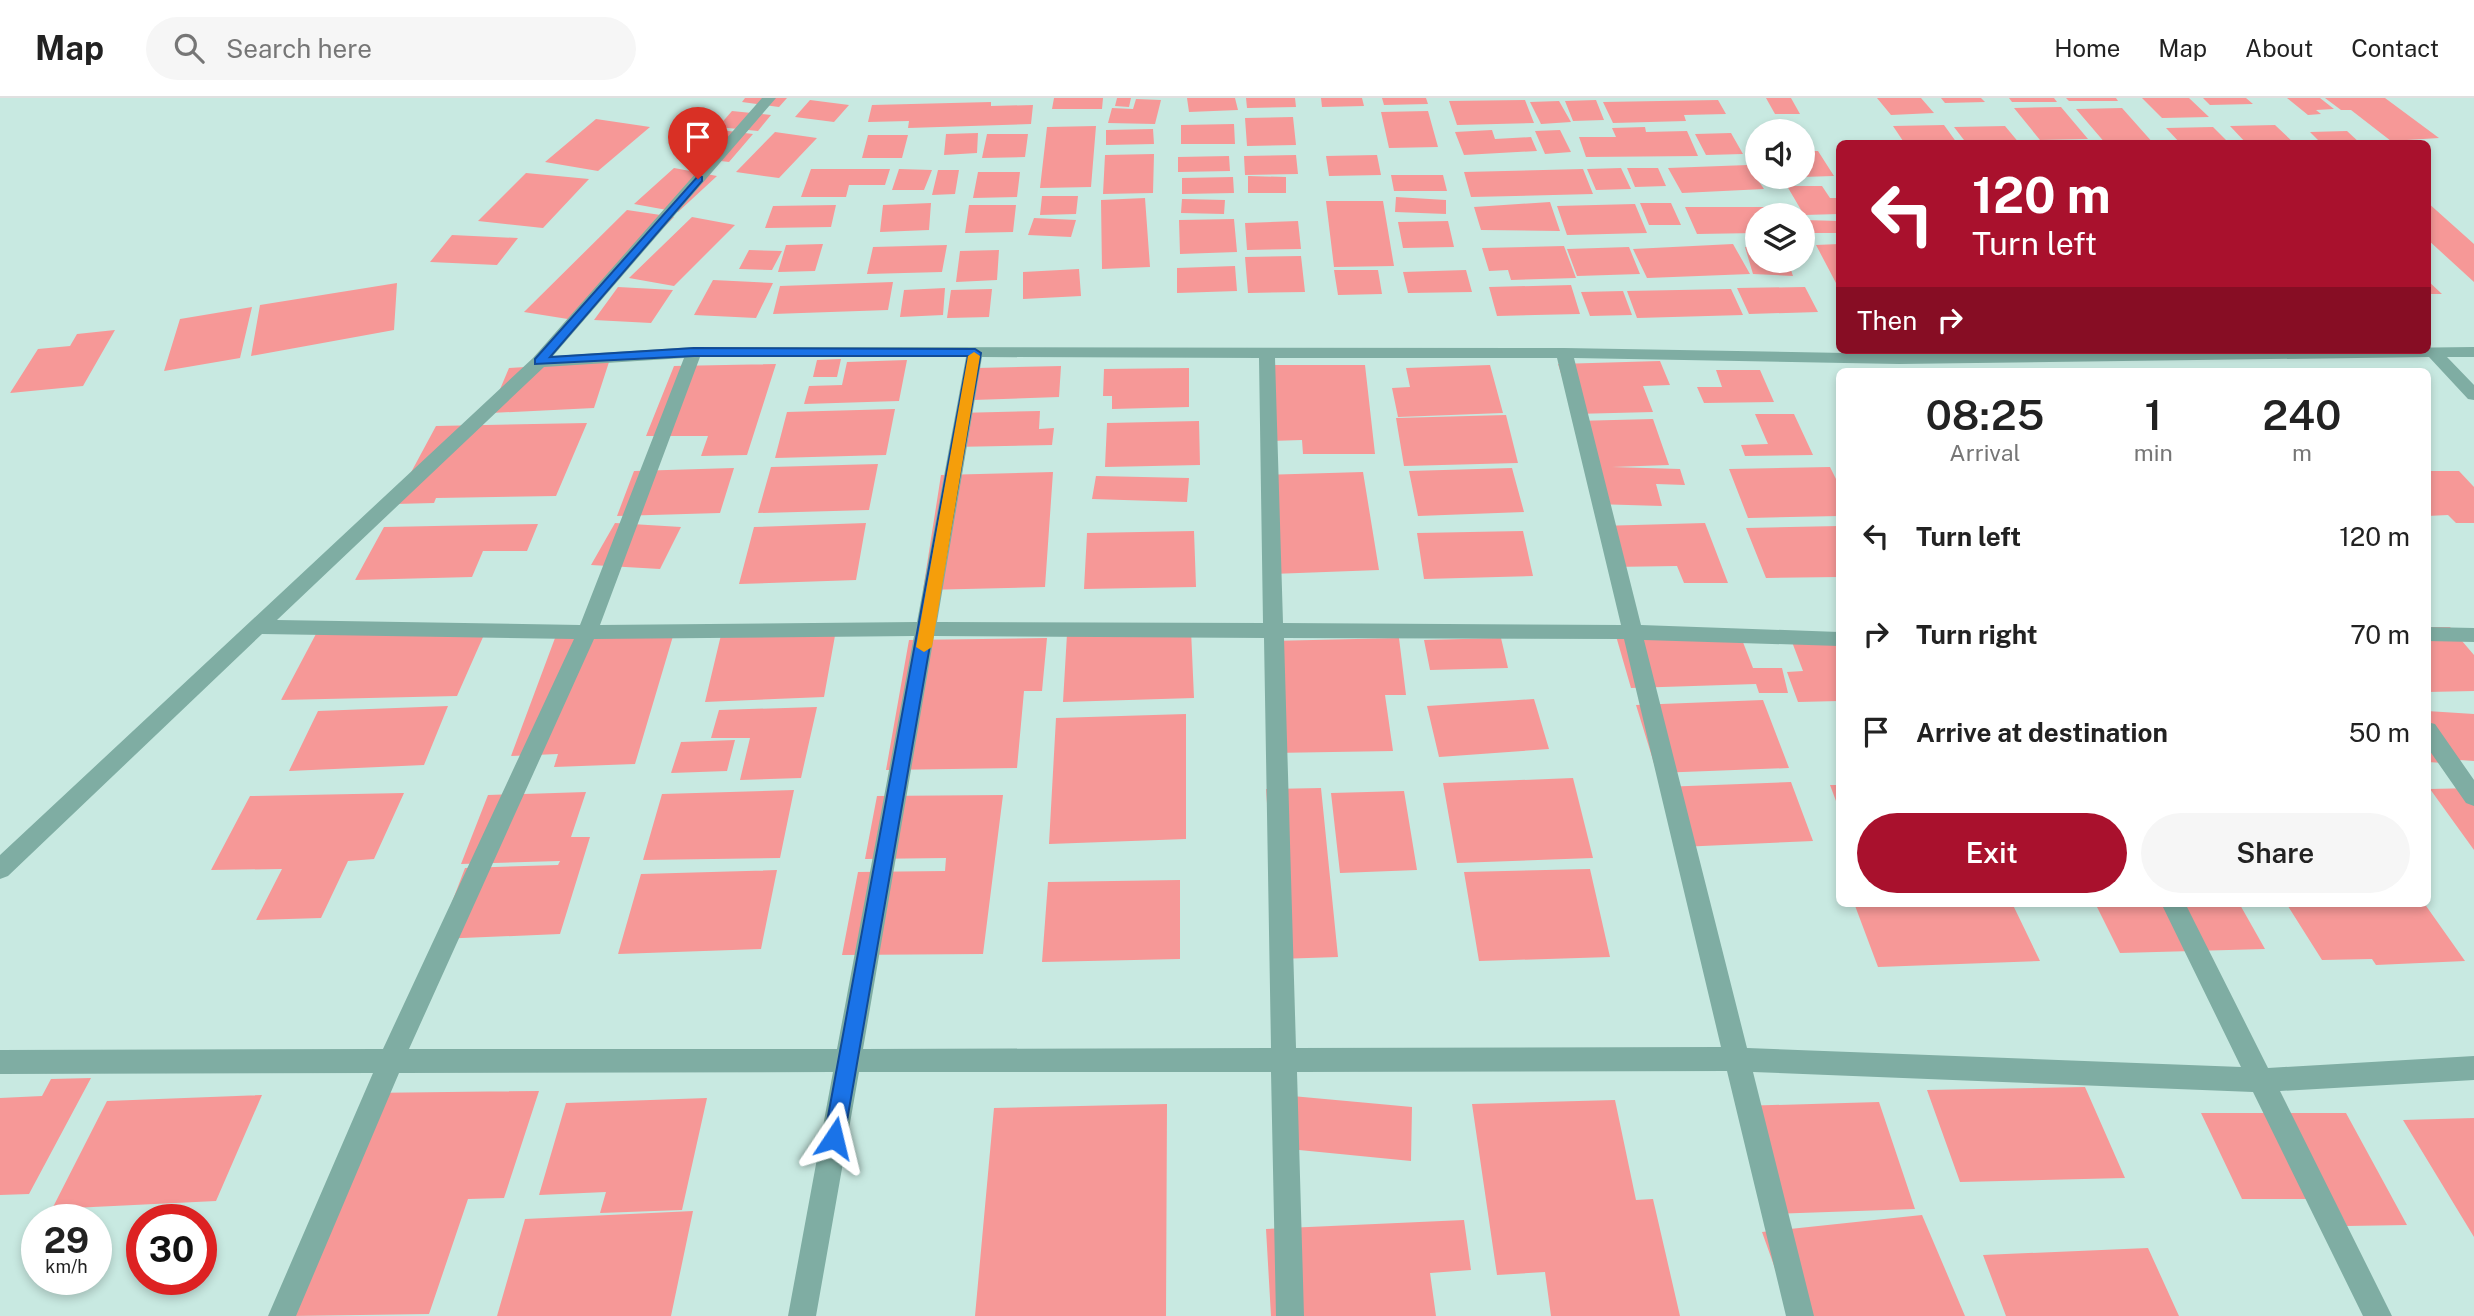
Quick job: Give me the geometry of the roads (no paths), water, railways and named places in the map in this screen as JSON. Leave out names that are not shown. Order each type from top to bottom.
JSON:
[{"type":"street","points":[[0,869],[539,362],[769,98]]},
{"type":"street","points":[[539,362],[694,352],[1564,353],[1902,365],[2154,354],[2474,352]]},
{"type":"street","points":[[282,1316],[391,1061],[587,632],[694,352]]},
{"type":"street","points":[[802,1316],[975,353]]},
{"type":"street","points":[[1267,353],[1290,1316]]},
{"type":"street","points":[[1564,353],[1800,1316]]},
{"type":"street","points":[[2154,354],[2165,368]]},
{"type":"street","points":[[2435,354],[2474,395]]},
{"type":"street","points":[[260,627],[587,632],[927,629],[1632,632],[1836,639]]},
{"type":"street","points":[[2431,634],[2474,635]]},
{"type":"street","points":[[2431,736],[2474,797]]},
{"type":"street","points":[[2175,907],[2378,1316]]},
{"type":"street","points":[[0,1062],[1736,1059],[2261,1080],[2474,1068]]}]
